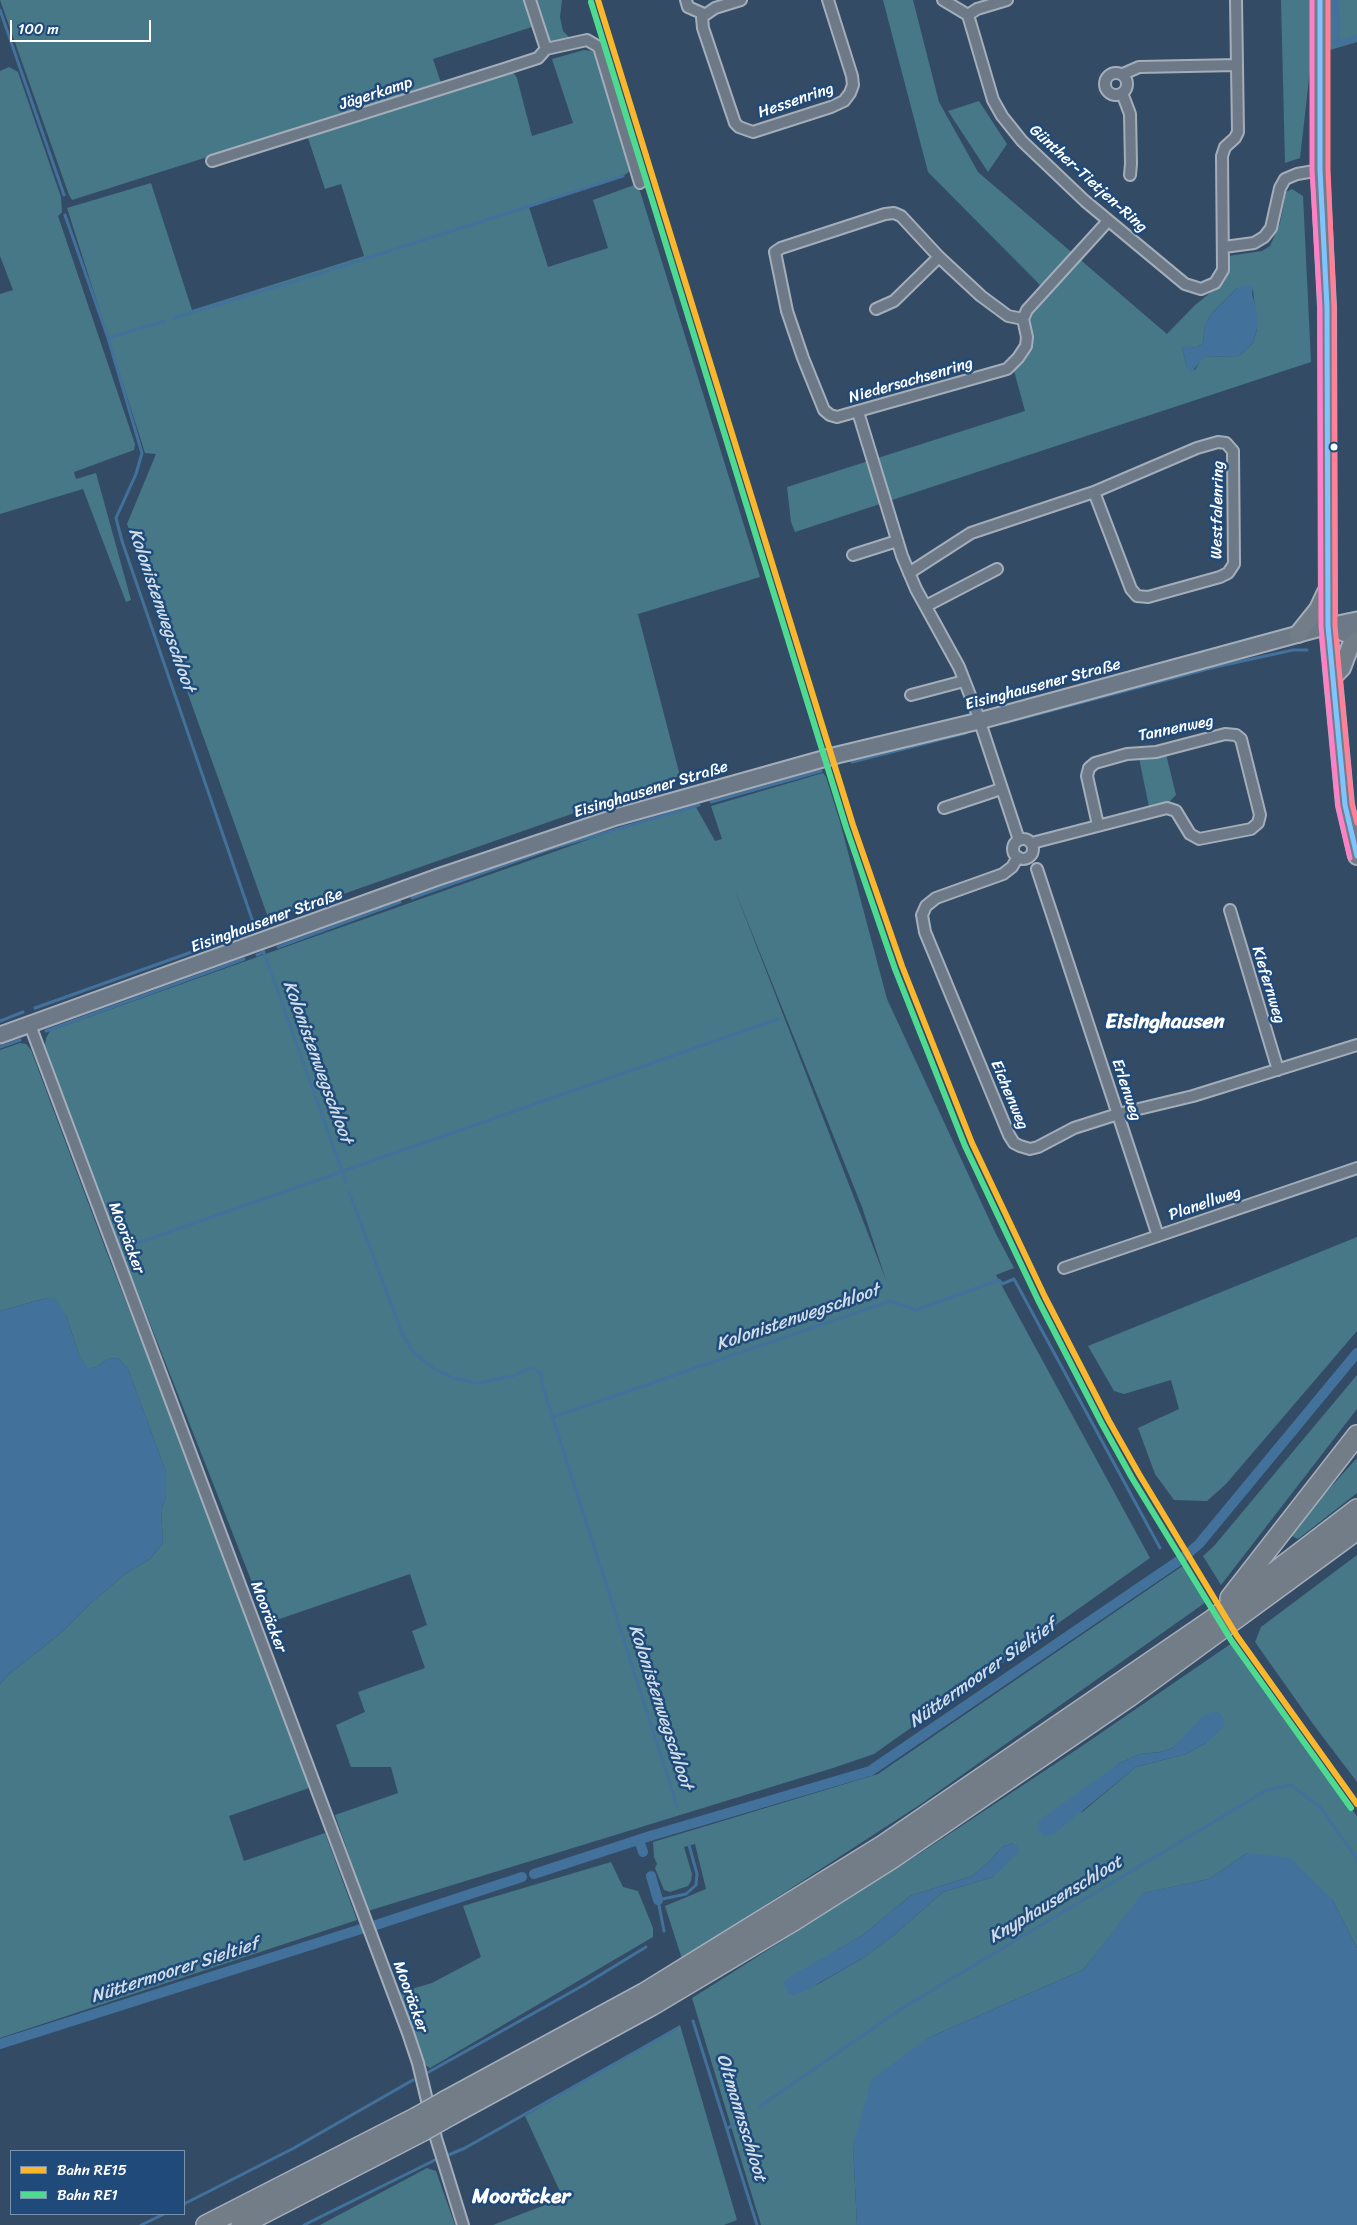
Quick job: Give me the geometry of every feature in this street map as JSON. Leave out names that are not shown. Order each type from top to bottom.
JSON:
[{"type":"highway","points":[[1228,1611],[1357,1436]]},
{"type":"highway","points":[[1228,1611],[1357,1509]]},
{"type":"highway","points":[[241,2225],[448,2108],[644,1993],[843,1871],[1228,1611],[1357,1530]]},
{"type":"highway","points":[[206,2225],[420,2124]]},
{"type":"main road","points":[[1320,0],[1320,170],[1327,307],[1328,626],[1345,805],[1357,856]]},
{"type":"main road","points":[[1298,634],[1318,608],[1328,588]]},
{"type":"main road","points":[[1333,677],[1342,668],[1350,647],[1357,640]]},
{"type":"street","points":[[530,0],[546,49],[587,40],[599,47],[640,183]]},
{"type":"street","points":[[686,0],[688,7],[703,16],[735,1]]},
{"type":"street","name":"Hessenring","points":[[703,16],[703,28],[735,123],[739,127],[753,132],[831,107],[844,101],[850,93],[854,85],[852,76],[828,0]]},
{"type":"street","points":[[943,0],[968,15],[977,9],[1007,0]]},
{"type":"street","name":"Günther-Tietjen-Ring","points":[[968,15],[989,90],[1002,116],[1022,141],[1108,221],[1185,284],[1195,288],[1211,286],[1218,280],[1223,270],[1222,156],[1225,147],[1235,138],[1238,132],[1236,0]]},
{"type":"street","name":"Jägerkamp","points":[[212,161],[504,70],[538,58],[546,49]]},
{"type":"street","points":[[1123,74],[1127,82],[1125,90],[1115,95],[1109,92],[1104,83],[1109,74],[1116,72],[1123,74],[1139,67],[1237,65]]},
{"type":"street","points":[[1122,93],[1130,114],[1130,175]]},
{"type":"street","points":[[1224,247],[1254,243],[1264,237],[1271,228],[1280,188],[1285,179],[1297,174],[1320,170]]},
{"type":"street","name":"Niedersachsenring","points":[[890,213],[901,216],[981,296],[1008,316],[1023,319],[1027,337],[1026,346],[1007,369],[858,412],[833,416],[824,410],[794,335],[775,252],[781,248],[890,213]]},
{"type":"street","points":[[1023,319],[1027,310],[1108,221]]},
{"type":"street","points":[[876,309],[894,301],[940,257]]},
{"type":"street","points":[[858,412],[897,541],[909,573],[950,649],[964,681],[1019,840]]},
{"type":"street","name":"Westfalenring","points":[[909,573],[970,533],[1094,492],[1209,443],[1226,443],[1231,447],[1234,456],[1234,564],[1228,573],[1220,577],[1148,597],[1137,596],[1131,589],[1094,492]]},
{"type":"street","points":[[853,555],[897,541]]},
{"type":"street","points":[[926,606],[997,569]]},
{"type":"street","name":"Eisinghausener Straße","points":[[0,1035],[463,868],[616,817],[837,755],[979,721],[1298,634],[1357,620]]},
{"type":"street","points":[[1328,626],[1348,634],[1357,634]]},
{"type":"street","points":[[911,695],[964,681]]},
{"type":"street","name":"Tannenweg","points":[[1032,843],[1167,808],[1176,811],[1190,834],[1198,839],[1251,829],[1258,823],[1260,815],[1241,739],[1236,734],[1225,734],[1156,752],[1127,754],[1095,763],[1090,768],[1087,776],[1098,825]]},
{"type":"street","points":[[944,808],[1001,789]]},
{"type":"street","points":[[1027,839],[1032,843],[1033,850],[1030,856],[1018,857],[1013,848],[1019,840],[1027,839]]},
{"type":"street","name":"Eichenweg","points":[[1018,857],[1012,867],[999,876],[931,901],[922,915],[925,932],[1009,1135],[1014,1143],[1022,1148],[1038,1147],[1074,1128],[1118,1114],[1193,1096],[1357,1045]]},
{"type":"street","name":"Erlenweg","points":[[1037,869],[1158,1236]]},
{"type":"street","name":"Kiefernweg","points":[[1230,910],[1278,1070]]},
{"type":"street","name":"Mooräcker","points":[[30,1025],[408,2033],[418,2063],[436,2138],[463,2225]]},
{"type":"street","name":"Planellweg","points":[[1064,1268],[1357,1168]]},
{"type":"shaded area","points":[[0,0],[526,0],[535,26],[433,59],[441,83],[72,200]]},
{"type":"shaded area","points":[[534,0],[562,0],[560,17],[563,31],[571,39],[560,43],[551,42],[547,37]]},
{"type":"shaded area","points":[[883,0],[913,0],[939,102],[978,172],[1167,334],[1194,306],[1222,283],[1228,256],[1262,251],[1270,246],[1280,223],[1286,192],[1292,189],[1303,196],[1311,362],[795,532],[791,522],[787,487],[1025,411],[1014,371],[1031,349],[1031,337],[1024,308],[1040,285],[928,172]],"holes":[[[1237,288],[1253,289],[1257,329],[1253,343],[1239,356],[1204,357],[1195,370],[1187,367],[1182,348],[1196,348],[1203,343],[1205,325],[1212,313]]]},
{"type":"shaded area","points":[[1281,0],[1311,0],[1310,70],[1300,158],[1285,163]]},
{"type":"shaded area","points":[[1328,0],[1357,0],[1357,42],[1330,50]]},
{"type":"shaded area","points":[[1332,0],[1339,0],[1340,40],[1357,35],[1357,41],[1337,47],[1333,45]]},
{"type":"shaded area","points":[[584,50],[592,51],[598,57],[630,165],[629,172],[623,176],[529,207],[548,267],[608,248],[593,200],[634,185],[639,188],[760,577],[638,614],[680,776],[269,920],[127,524],[156,454],[145,453],[67,208],[151,183],[192,310],[364,256],[341,184],[325,189],[308,138],[312,133],[513,72],[517,78],[532,136],[573,123],[552,59]]},
{"type":"shaded area","points":[[9,67],[18,72],[61,197],[62,212],[58,216],[135,444],[134,450],[74,472],[76,479],[96,473],[131,600],[126,602],[83,489],[0,514],[0,294],[13,290],[0,256],[0,71]]},
{"type":"shaded area","points":[[979,101],[1007,144],[988,172],[948,111]]},
{"type":"shaded area","points":[[1248,285],[1252,286],[1253,289],[1252,294],[1258,315],[1253,343],[1239,356],[1204,357],[1191,373],[1187,367],[1182,348],[1185,346],[1196,348],[1203,343],[1205,325],[1212,313],[1237,288]]},
{"type":"shaded area","points":[[1166,754],[1176,795],[1168,803],[1149,807],[1139,758]]},
{"type":"shaded area","points":[[823,773],[826,777],[840,822],[887,999],[995,1232],[1014,1268],[996,1275],[1150,1558],[874,1754],[368,1911],[335,1815],[398,1793],[391,1767],[351,1767],[336,1725],[365,1712],[358,1692],[425,1668],[412,1631],[427,1625],[410,1574],[268,1623],[110,1222],[45,1046],[46,1038],[50,1031],[607,833],[696,807],[715,841],[722,839],[711,806]],"holes":[[[734,888],[862,1207],[886,1280]]]},
{"type":"shaded area","points":[[20,1043],[26,1044],[31,1050],[107,1253],[253,1628],[309,1788],[229,1816],[244,1861],[325,1833],[357,1920],[0,2038],[0,1684],[8,1675],[62,1632],[90,1604],[125,1574],[150,1559],[163,1543],[161,1510],[166,1497],[166,1472],[128,1369],[118,1358],[107,1359],[97,1367],[87,1369],[79,1355],[66,1315],[47,1298],[0,1311],[0,1050]]},
{"type":"shaded area","points":[[1357,1237],[1357,1331],[1226,1484],[1207,1501],[1174,1500],[1155,1474],[1138,1428],[1179,1409],[1171,1380],[1124,1394],[1114,1391],[1088,1346]]},
{"type":"shaded area","points":[[47,1298],[56,1300],[66,1315],[79,1355],[87,1368],[97,1367],[107,1359],[118,1358],[128,1369],[166,1472],[166,1497],[161,1510],[163,1543],[150,1559],[125,1574],[90,1604],[62,1632],[8,1675],[0,1684],[0,1311]]},
{"type":"shaded area","points":[[1357,1375],[1357,1409],[1221,1585],[1203,1556],[1214,1546]]},
{"type":"shaded area","points":[[1357,1458],[1357,1493],[1298,1539],[1292,1536],[1291,1531]]},
{"type":"shaded area","points":[[1357,1555],[1357,1782],[1255,1642],[1261,1627]]},
{"type":"shaded area","points":[[1184,1565],[1206,1602],[921,1804],[682,1959],[665,1906],[706,1889],[695,1844],[684,1847],[692,1874],[691,1881],[688,1886],[670,1892],[664,1890],[655,1868],[657,1864],[654,1857],[653,1842],[878,1774]]},
{"type":"shaded area","points":[[1232,1643],[1315,1762],[1357,1816],[1357,1948],[1332,1899],[1247,1853],[1209,1879],[1144,1893],[1083,1970],[928,2038],[853,2145],[857,2225],[761,2225],[692,1998],[910,1860],[1079,1748]],"holes":[[[1180,1741],[1206,1743],[1186,1754],[1136,1767],[1081,1813],[1101,1778],[1120,1763],[1140,1754],[1160,1752],[1173,1748]],[[1013,1843],[993,1877],[943,1892],[894,1935],[863,1958],[820,1983],[793,1995],[837,1950],[863,1935],[910,1896],[972,1876],[988,1863],[1002,1847]]]},
{"type":"shaded area","points":[[1215,1711],[1222,1715],[1224,1722],[1222,1729],[1206,1743],[1186,1754],[1136,1767],[1054,1834],[1045,1836],[1038,1831],[1037,1825],[1041,1819],[1120,1763],[1140,1754],[1160,1752],[1173,1748],[1202,1717]]},
{"type":"shaded area","points":[[1013,1843],[1018,1847],[1018,1853],[993,1877],[943,1892],[894,1935],[863,1958],[805,1991],[793,1995],[788,1993],[784,1983],[788,1978],[863,1935],[910,1896],[972,1876],[988,1863],[1002,1847]]},
{"type":"shaded area","points":[[1247,1853],[1290,1858],[1332,1899],[1357,1948],[1357,2225],[857,2225],[853,2145],[872,2079],[928,2038],[1083,1970],[1143,1893],[1209,1879]]},
{"type":"shaded area","points":[[611,1862],[623,1887],[638,1891],[653,1928],[653,1937],[430,2068],[425,2065],[398,1993],[432,1983],[481,1957],[463,1906]]},
{"type":"shaded area","points":[[680,2025],[737,2220],[724,2225],[493,2225],[563,2198],[525,2116]]},
{"type":"shaded area","points":[[427,2168],[436,2171],[455,2225],[320,2225]]},
{"type":"waterway","name":"Kolonistenwegschloot","points":[[0,10],[64,195]]},
{"type":"waterway","points":[[174,318],[623,176]]},
{"type":"waterway","name":"Kolonistenwegschloot","points":[[65,215],[108,338],[142,453],[136,474],[116,518],[122,541],[255,928]]},
{"type":"waterway","points":[[108,338],[165,321]]},
{"type":"waterway","points":[[1004,723],[1215,667],[1293,650],[1307,650]]},
{"type":"waterway","points":[[852,762],[966,733]]},
{"type":"waterway","points":[[711,802],[821,771]]},
{"type":"waterway","points":[[412,898],[550,849],[699,805]]},
{"type":"waterway","points":[[278,947],[400,902]]},
{"type":"waterway","points":[[35,1008],[242,934]]},
{"type":"waterway","name":"Kolonistenwegschloot","points":[[263,950],[346,1182]]},
{"type":"waterway","name":"Kolonistenwegschloot","points":[[257,955],[264,952]]},
{"type":"waterway","points":[[46,1031],[244,959]]},
{"type":"waterway","points":[[0,1021],[23,1012]]},
{"type":"waterway","points":[[126,1247],[778,1019]]},
{"type":"waterway","points":[[0,1047],[20,1040]]},
{"type":"waterway","name":"Kolonistenwegschloot","points":[[349,1192],[402,1333],[413,1352],[435,1369],[453,1378],[478,1383],[513,1376],[531,1368],[541,1373],[542,1384],[677,1806]]},
{"type":"waterway","name":"Kolonistenwegschloot","points":[[553,1417],[890,1301],[916,1310],[999,1280],[1002,1284],[1014,1279],[1160,1548]]},
{"type":"waterway","name":"Nüttermoorer Sieltief","points":[[534,1874],[650,1836],[870,1771],[1180,1560],[1199,1544],[1357,1353]]},
{"type":"waterway","name":"Knyphausenschloot","points":[[759,2107],[901,2009],[1267,1790],[1291,1785],[1320,1807],[1357,1859]]},
{"type":"waterway","name":"Oltmannsschloot","points":[[639,1840],[643,1852]]},
{"type":"waterway","name":"Kolonistenwegschloot","points":[[664,1931],[658,1900],[686,1894],[696,1885],[697,1874],[689,1845]]},
{"type":"waterway","name":"Oltmannsschloot","points":[[651,1876],[658,1900]]},
{"type":"waterway","name":"Nüttermoorer Sieltief","points":[[376,1925],[522,1877]]},
{"type":"waterway","name":"Nüttermoorer Sieltief","points":[[0,2044],[361,1929]]},
{"type":"waterway","points":[[427,2073],[582,1986],[646,1947]]},
{"type":"waterway","name":"Oltmannsschloot","points":[[693,2021],[757,2225]]},
{"type":"waterway","points":[[446,2156],[465,2148],[676,2029]]},
{"type":"waterway","points":[[185,2203],[294,2148],[413,2080]]},
{"type":"waterway","name":"Knyphausenschloot","points":[[728,2128],[745,2117]]},
{"type":"waterway","points":[[304,2225],[437,2159]]},
{"type":"waterway","points":[[141,2225],[162,2215]]},
{"type":"rail line","name":"RE15","points":[[598,0],[853,825],[902,966],[972,1143],[1045,1297],[1109,1421],[1139,1474],[1237,1636],[1357,1804]]},
{"type":"rail line","name":"RE1","points":[[591,2],[846,827],[895,969],[965,1146],[1038,1300],[1132,1478],[1231,1640],[1351,1808]]},
{"type":"transit line","points":[[1312,0],[1312,170],[1320,307],[1321,626],[1338,806],[1350,858]]},
{"type":"transit line","points":[[1320,0],[1320,170],[1327,307],[1328,626],[1345,805],[1357,856]]},
{"type":"transit line","points":[[1328,0],[1328,170],[1334,307],[1335,626],[1352,804],[1357,823]]},
{"type":"district","name":"Eisinghausen","points":[[1165,1023]]},
{"type":"district","name":"Mooräcker","points":[[521,2198]]}]
